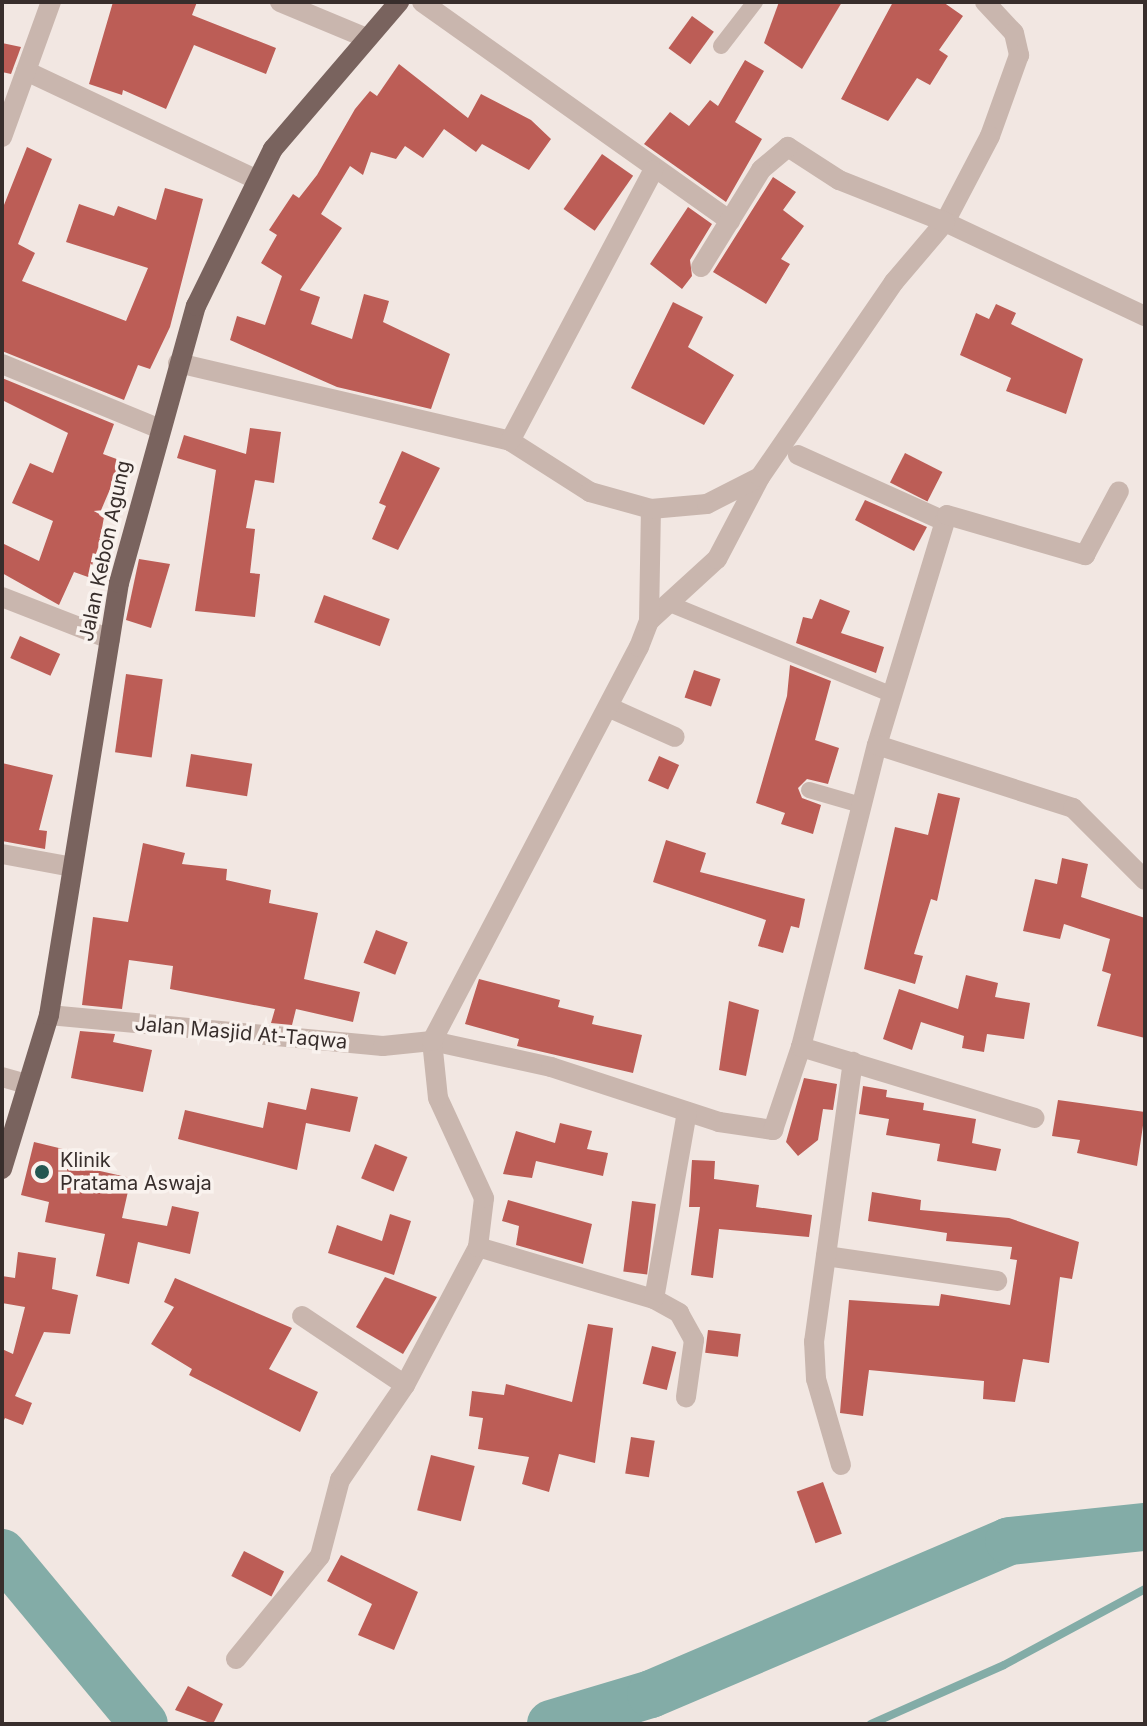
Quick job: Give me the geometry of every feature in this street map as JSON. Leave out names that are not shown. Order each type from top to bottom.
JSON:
[{"type":"main road","name":"Jalan Kebon Agung","points":[[2,1169],[49,1015],[110,639],[158,428],[196,306],[256,179],[364,37],[399,2]]},
{"type":"street","points":[[2,137],[51,2]]},
{"type":"street","points":[[280,2],[364,37]]},
{"type":"street","points":[[422,2],[653,171],[730,221]]},
{"type":"street","points":[[649,621],[717,559],[760,477],[894,282],[945,222],[990,136],[1019,55],[1014,33],[985,2]]},
{"type":"street","points":[[26,71],[256,179]]},
{"type":"street","points":[[701,267],[761,170],[788,147],[839,180],[945,222],[1145,316]]},
{"type":"street","points":[[510,441],[653,171]]},
{"type":"street","points":[[178,363],[510,441],[590,492],[651,509],[707,504],[760,477]]},
{"type":"street","points":[[2,364],[158,428]]},
{"type":"street","points":[[798,455],[944,521]]},
{"type":"street","points":[[1034,1118],[801,1047],[877,745],[944,521],[953,513],[1085,555],[1119,491]]},
{"type":"street","points":[[236,1659],[320,1556],[340,1480],[405,1385],[478,1247],[484,1198],[438,1098],[432,1041],[608,707],[649,621],[651,509]]},
{"type":"street","points":[[2,597],[110,639]]},
{"type":"street","points":[[608,707],[675,737]]},
{"type":"street","points":[[877,745],[1073,808],[1145,880]]},
{"type":"street","points":[[2,854],[72,867]]},
{"type":"street","name":"Jalan Masjid At-Taqwa","points":[[49,1015],[383,1046],[432,1041],[551,1067],[740,1127],[777,1128],[801,1047]]},
{"type":"street","points":[[841,1465],[816,1379],[826,1256],[853,1062]]},
{"type":"street","points":[[2,1077],[26,1084]]},
{"type":"street","points":[[654,1299],[687,1112]]},
{"type":"street","points":[[478,1247],[654,1299],[679,1313],[694,1340],[686,1397]]},
{"type":"street","points":[[826,1256],[997,1281]]},
{"type":"street","points":[[302,1316],[405,1385]]},
{"type":"lane","points":[[721,46],[755,2]]},
{"type":"lane","points":[[670,604],[891,694]]},
{"type":"lane","points":[[809,790],[861,805]]},
{"type":"building","points":[[113,2],[197,2],[192,15],[276,48],[266,74],[194,45],[166,109],[123,90],[122,95],[89,84]]},
{"type":"building","points":[[779,2],[842,2],[802,69],[764,43]]},
{"type":"building","points":[[893,2],[943,2],[963,16],[939,50],[948,56],[930,85],[917,78],[888,121],[841,99]]},
{"type":"building","points":[[692,16],[714,32],[690,64],[668,48]]},
{"type":"building","points":[[2,43],[21,47],[11,74],[2,72]]},
{"type":"building","points":[[745,60],[764,71],[735,122],[762,139],[726,202],[644,144],[670,112],[689,126],[710,100],[718,106]]},
{"type":"building","points":[[399,64],[468,118],[481,94],[531,120],[551,139],[529,170],[482,144],[476,152],[444,129],[423,158],[405,146],[396,159],[371,152],[363,175],[350,166],[321,214],[342,228],[300,290],[320,297],[311,324],[352,339],[364,294],[389,301],[383,322],[450,354],[431,409],[337,387],[230,340],[237,316],[265,325],[282,276],[261,263],[277,235],[269,230],[293,194],[299,198],[317,175],[355,109],[370,91],[377,96]]},
{"type":"building","points":[[27,147],[52,159],[18,244],[35,253],[22,281],[126,321],[148,268],[66,242],[79,204],[114,216],[118,206],[156,220],[165,188],[203,199],[170,327],[150,369],[138,365],[124,400],[2,351],[2,210]]},
{"type":"building","points":[[602,154],[633,176],[595,231],[564,209]]},
{"type":"building","points":[[773,177],[796,192],[783,210],[804,226],[781,259],[790,264],[766,304],[713,272]]},
{"type":"building","points":[[688,207],[712,224],[690,260],[692,276],[682,289],[650,264]]},
{"type":"building","points":[[673,302],[703,317],[688,347],[734,375],[704,425],[631,388]]},
{"type":"building","points":[[996,304],[1016,313],[1011,324],[1083,359],[1066,414],[1006,391],[1011,378],[960,355],[976,313],[989,319]]},
{"type":"building","points":[[2,378],[114,424],[103,454],[122,461],[99,515],[104,517],[99,545],[88,577],[74,572],[59,605],[2,573],[2,543],[39,561],[53,521],[12,503],[30,463],[53,473],[68,433],[2,400]]},
{"type":"building","points":[[250,428],[281,432],[274,483],[255,480],[246,528],[255,529],[250,573],[260,574],[255,617],[195,611],[216,470],[177,458],[184,435],[246,454]]},
{"type":"building","points":[[402,451],[440,468],[398,550],[372,539],[386,506],[379,503]]},
{"type":"building","points":[[905,453],[942,472],[927,501],[890,482]]},
{"type":"building","points":[[865,500],[927,527],[914,551],[855,520]]},
{"type":"building","points":[[139,559],[170,564],[151,628],[126,620]]},
{"type":"building","points":[[324,595],[390,619],[380,646],[314,622]]},
{"type":"building","points":[[820,599],[850,611],[841,633],[884,647],[876,673],[796,643],[803,617],[812,619]]},
{"type":"building","points":[[20,636],[60,654],[50,676],[10,658]]},
{"type":"building","points":[[790,665],[831,681],[815,740],[839,748],[828,784],[807,779],[798,788],[802,798],[821,805],[813,834],[781,824],[785,813],[756,803],[787,696]]},
{"type":"building","points":[[694,670],[720,679],[711,707],[685,697]]},
{"type":"building","points":[[126,674],[163,679],[152,757],[115,752]]},
{"type":"building","points":[[191,754],[252,764],[247,796],[186,787]]},
{"type":"building","points":[[659,756],[679,765],[668,790],[648,781]]},
{"type":"building","points":[[2,763],[53,775],[39,830],[47,831],[45,849],[2,841]]},
{"type":"building","points":[[938,793],[960,798],[937,901],[931,899],[914,954],[923,956],[915,984],[864,969],[895,827],[928,835]]},
{"type":"building","points":[[666,840],[706,853],[700,872],[805,899],[799,928],[791,926],[783,953],[758,946],[766,920],[653,882]]},
{"type":"building","points":[[143,843],[185,853],[182,864],[227,869],[226,880],[271,890],[269,903],[318,913],[304,979],[360,992],[353,1022],[296,1009],[292,1025],[271,1023],[275,1009],[170,989],[173,966],[129,960],[122,1009],[82,1005],[93,917],[128,922]]},
{"type":"building","points":[[1062,858],[1088,864],[1081,897],[1145,918],[1145,1038],[1097,1026],[1111,974],[1102,971],[1110,939],[1064,924],[1060,939],[1023,931],[1035,879],[1057,884]]},
{"type":"building","points":[[376,930],[408,942],[395,975],[363,963]]},
{"type":"building","points":[[966,975],[998,983],[995,997],[1030,1003],[1024,1039],[987,1034],[984,1052],[962,1048],[964,1036],[921,1022],[912,1050],[883,1039],[899,989],[958,1009]]},
{"type":"building","points":[[479,979],[560,1000],[558,1007],[594,1016],[592,1024],[642,1035],[633,1073],[517,1046],[519,1039],[465,1024]]},
{"type":"building","points":[[729,1001],[759,1010],[746,1076],[719,1070]]},
{"type":"building","points":[[80,1031],[115,1034],[113,1042],[152,1050],[143,1092],[71,1078]]},
{"type":"building","points":[[804,1078],[837,1084],[833,1110],[823,1109],[818,1140],[798,1156],[786,1142]]},
{"type":"building","points":[[863,1086],[887,1090],[886,1097],[924,1103],[923,1110],[976,1119],[972,1143],[1001,1149],[996,1171],[937,1161],[940,1144],[886,1135],[889,1119],[859,1114]]},
{"type":"building","points":[[311,1088],[358,1097],[350,1132],[306,1123],[297,1170],[178,1139],[185,1110],[263,1128],[268,1102],[306,1110]]},
{"type":"building","points":[[1058,1100],[1145,1112],[1137,1166],[1077,1153],[1080,1140],[1052,1136]]},
{"type":"building","points":[[560,1123],[592,1131],[587,1149],[608,1153],[603,1176],[536,1161],[532,1178],[503,1174],[516,1131],[555,1143]]},
{"type":"building","points":[[34,1142],[63,1149],[60,1162],[131,1178],[122,1218],[167,1226],[172,1206],[199,1212],[190,1254],[138,1242],[129,1284],[96,1276],[105,1234],[45,1222],[49,1202],[21,1195]]},
{"type":"building","points":[[375,1144],[407,1157],[394,1191],[361,1178]]},
{"type":"building","points":[[692,1160],[715,1161],[714,1179],[759,1185],[756,1207],[812,1215],[809,1237],[719,1229],[713,1278],[691,1275],[700,1207],[689,1207]]},
{"type":"building","points":[[872,1192],[921,1200],[920,1210],[1009,1218],[1079,1242],[1072,1279],[1060,1277],[1049,1363],[1023,1359],[1015,1402],[983,1399],[984,1381],[869,1370],[863,1416],[840,1413],[849,1300],[939,1306],[941,1294],[1010,1305],[1017,1260],[1010,1259],[1012,1247],[946,1241],[947,1233],[868,1221]]},
{"type":"building","points":[[508,1200],[592,1224],[583,1264],[516,1245],[519,1226],[502,1221]]},
{"type":"building","points":[[632,1201],[656,1204],[647,1274],[623,1271]]},
{"type":"building","points":[[390,1214],[411,1221],[394,1275],[328,1253],[337,1225],[382,1241]]},
{"type":"building","points":[[18,1252],[56,1258],[52,1289],[78,1295],[70,1334],[44,1332],[15,1396],[32,1403],[23,1425],[5,1418],[2,1424],[2,1349],[13,1354],[25,1307],[2,1303],[2,1276],[15,1278]]},
{"type":"building","points":[[385,1277],[437,1297],[403,1354],[356,1327]]},
{"type":"building","points":[[175,1278],[292,1328],[269,1369],[318,1392],[300,1432],[189,1375],[192,1369],[151,1344],[174,1307],[164,1302]]},
{"type":"building","points":[[588,1324],[613,1328],[595,1463],[559,1454],[549,1492],[522,1484],[529,1457],[478,1449],[483,1418],[469,1416],[472,1391],[504,1395],[506,1384],[572,1402]]},
{"type":"building","points":[[708,1330],[741,1334],[738,1357],[705,1353]]},
{"type":"building","points":[[652,1346],[676,1352],[667,1390],[643,1384]]},
{"type":"building","points":[[631,1437],[655,1441],[649,1477],[625,1474]]},
{"type":"building","points":[[431,1455],[475,1466],[461,1521],[417,1510]]},
{"type":"building","points":[[823,1482],[842,1534],[815,1543],[797,1492]]},
{"type":"building","points":[[244,1551],[284,1571],[271,1596],[231,1576]]},
{"type":"building","points":[[341,1555],[418,1592],[394,1650],[358,1635],[372,1604],[327,1581]]},
{"type":"building","points":[[188,1686],[223,1704],[213,1724],[175,1710]]},
{"type":"waterway","points":[[551,1724],[651,1694],[1009,1541],[1145,1527]]},
{"type":"waterway","points":[[2,1553],[144,1724]]},
{"type":"waterway","points":[[871,1724],[1004,1665],[1145,1589]]},
{"type":"place","name":"Klinik Pratama Aswaja","points":[[42,1172]]}]
